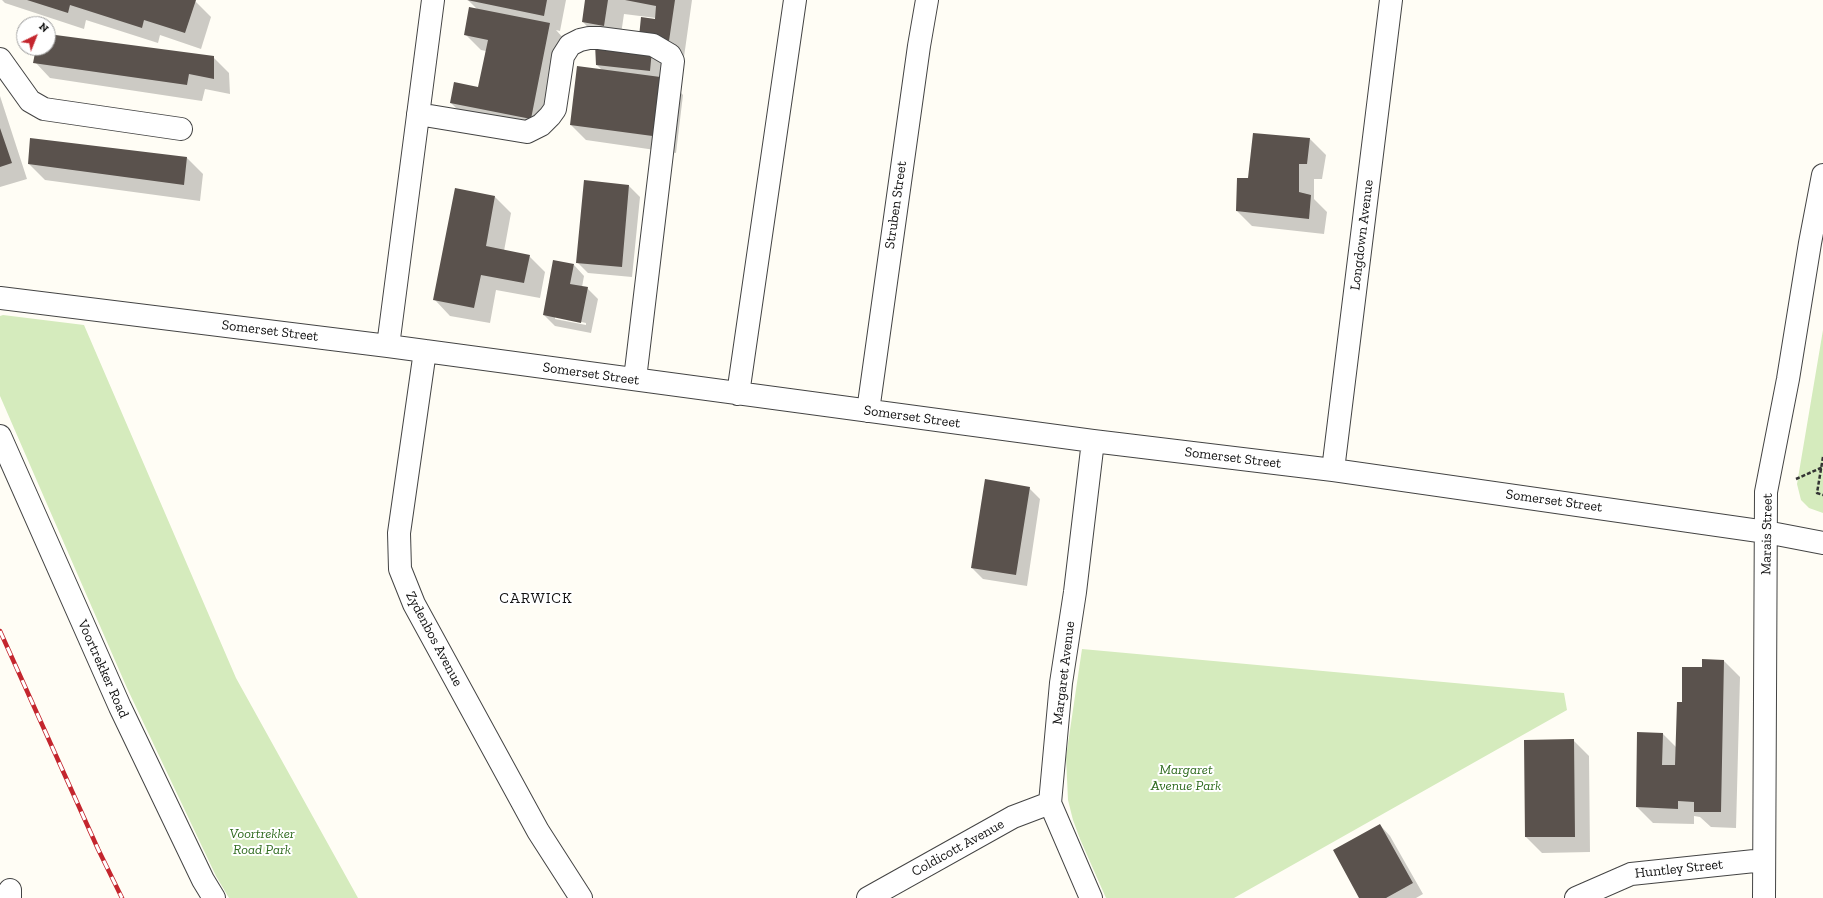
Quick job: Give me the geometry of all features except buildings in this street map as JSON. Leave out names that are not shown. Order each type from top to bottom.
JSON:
[{"type":"street","points":[[388,346],[433,0]]},
{"type":"street","points":[[738,394],[796,0]]},
{"type":"street","name":"Struben Street","points":[[868,411],[918,54],[927,0]]},
{"type":"street","name":"Longdown Avenue","points":[[1333,470],[1391,0]]},
{"type":"street","points":[[418,114],[527,132],[541,125],[555,109],[563,56],[570,46],[575,43],[589,38],[599,38],[653,46],[670,55],[673,61],[635,380]]},
{"type":"street","points":[[0,59],[30,101],[44,109],[181,129]]},
{"type":"street","name":"Marais Street","points":[[1764,898],[1766,492],[1788,379],[1810,243],[1823,174]]},
{"type":"street","name":"Somerset Street","points":[[0,298],[388,346],[1092,441],[1333,470],[1766,532],[1823,543]]},
{"type":"street","name":"Zydenbos Avenue","points":[[425,351],[399,533],[400,569],[414,604],[538,831],[581,898]]},
{"type":"street","name":"Voortrekker Road","points":[[0,436],[120,707],[203,880],[214,898]]},
{"type":"street","name":"Margaret Avenue","points":[[1091,898],[1050,803],[1061,683],[1074,592],[1092,441]]},
{"type":"street","name":"Coldicott Avenue","points":[[868,898],[1013,817],[1050,803]]},
{"type":"street","name":"Huntley Street","points":[[1576,898],[1631,874],[1764,860]]},
{"type":"path","points":[[1823,457],[1817,493],[1823,494]]},
{"type":"green space","name":"Voortrekker Road Park","points":[[3,315],[84,325],[236,678],[358,898],[229,898],[216,876],[127,688],[0,396],[0,316]]},
{"type":"green space","points":[[1823,330],[1823,513],[1809,508],[1801,500],[1797,484]]},
{"type":"green space","name":"Margaret Avenue Park","points":[[1082,649],[1564,693],[1567,710],[1234,898],[1106,898],[1080,839],[1068,800],[1066,757]]},
{"type":"railway","points":[[0,631],[98,849],[122,898]]},
{"type":"district","name":"CARWICK","points":[[536,599]]}]
